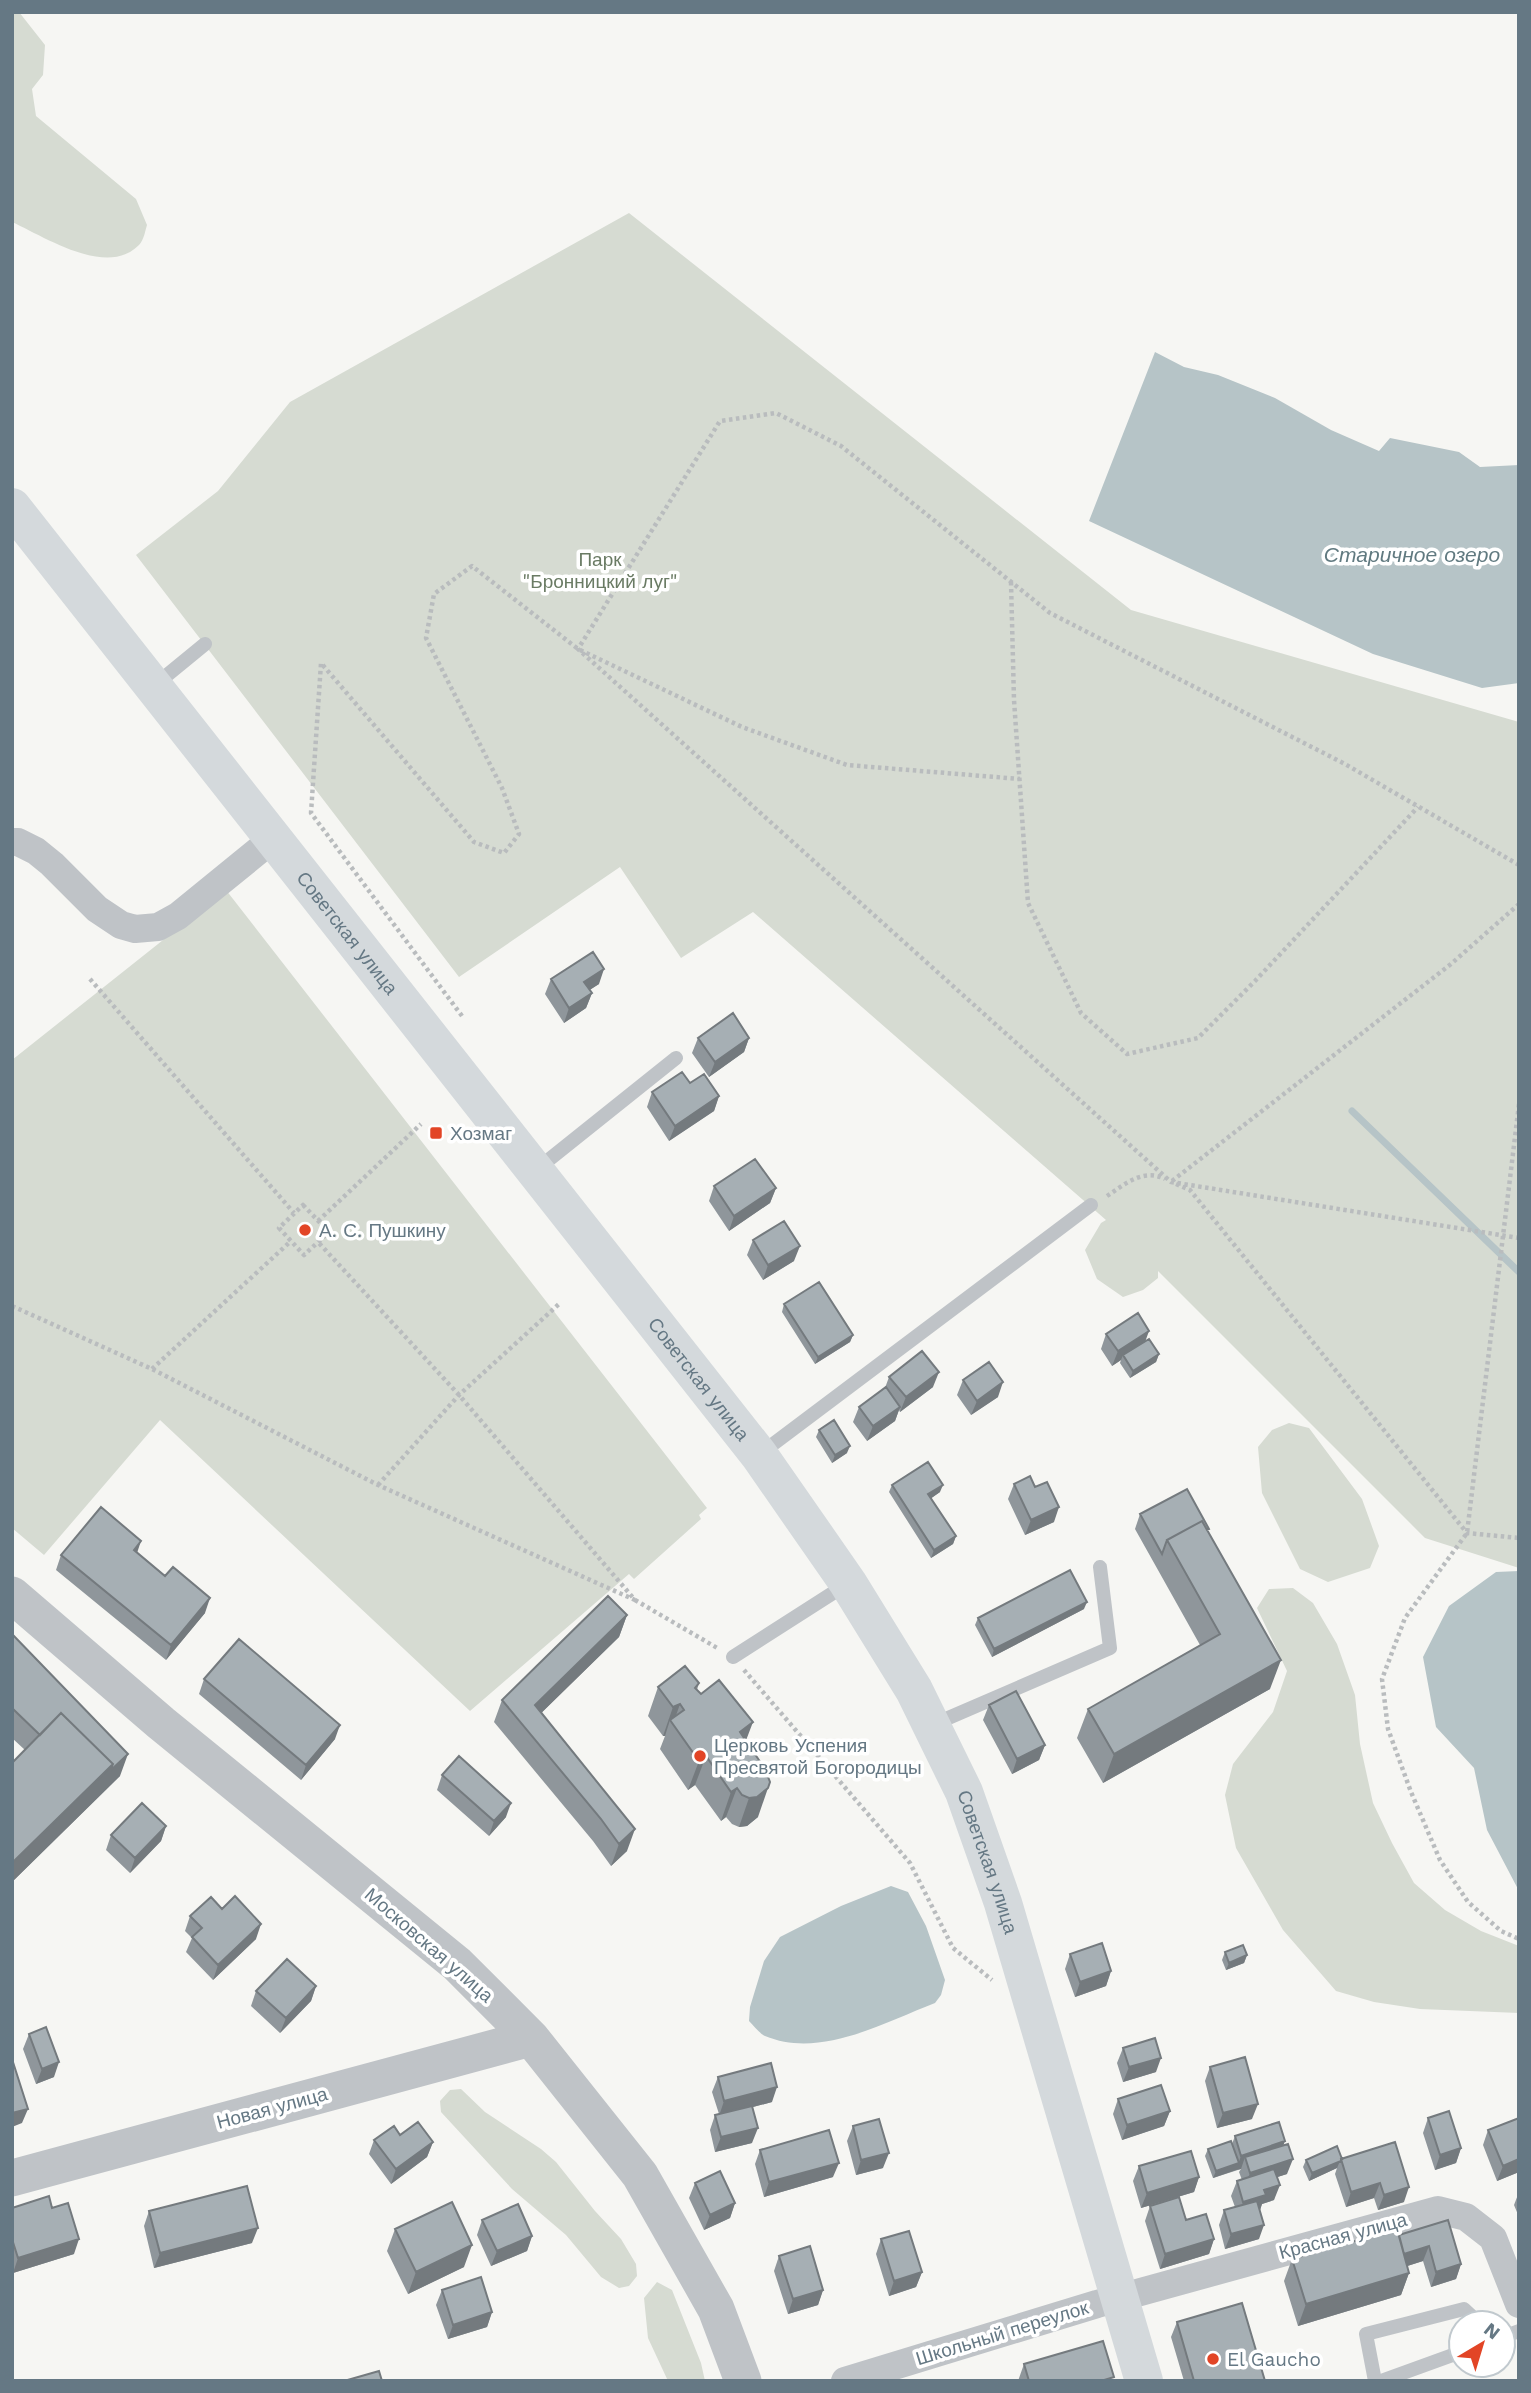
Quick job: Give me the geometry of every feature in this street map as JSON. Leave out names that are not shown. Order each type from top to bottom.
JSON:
[{"type":"main road","name":"Советская улица","points":[[12,507],[759,1455],[848,1583],[914,1690],[964,1792],[1003,1903],[1144,2381]]},
{"type":"street","points":[[12,842],[18,842],[36,851],[97,909],[121,925],[135,929],[158,927],[178,916],[274,838]]},
{"type":"street","name":"Московская улица","points":[[12,1595],[161,1723],[457,1964],[531,2038],[640,2175],[716,2309],[743,2381]]},
{"type":"street","name":"Новая улица","points":[[12,2178],[531,2038]]},
{"type":"street","name":"Красная улица","points":[[1119,2297],[1438,2210],[1466,2217],[1493,2238],[1519,2304]]},
{"type":"street","name":"Школьный переулок","points":[[845,2381],[1119,2297]]},
{"type":"lane","points":[[153,686],[205,644]]},
{"type":"lane","points":[[536,1170],[676,1058]]},
{"type":"lane","points":[[759,1455],[1091,1205]]},
{"type":"lane","points":[[931,1726],[1110,1648],[1100,1567]]},
{"type":"lane","points":[[733,1657],[848,1583]]},
{"type":"lane","points":[[1375,2381],[1366,2334],[1447,2313]]},
{"type":"lane","points":[[1381,2381],[1447,2357]]},
{"type":"path","points":[[578,649],[720,421],[776,413],[841,446],[1050,613],[1346,764],[1519,865]]},
{"type":"path","points":[[461,1016],[311,813],[321,663],[474,842],[504,853],[519,834],[502,788],[426,638],[434,594],[472,566],[578,649],[1171,1182],[1519,1238]]},
{"type":"path","points":[[1011,582],[1014,700],[1028,903],[1082,1013],[1127,1054],[1198,1038],[1418,807]]},
{"type":"path","points":[[578,649],[742,726],[847,765],[1020,779]]},
{"type":"path","points":[[1171,1182],[1451,964],[1519,904]]},
{"type":"path","points":[[90,979],[294,1213]]},
{"type":"path","points":[[1519,1104],[1467,1533],[1444,1561],[1405,1619],[1382,1679],[1388,1729],[1410,1792],[1440,1860],[1468,1902],[1501,1931],[1519,1939]]},
{"type":"path","points":[[318,1221],[421,1124]]},
{"type":"path","points":[[1091,1205],[1140,1175],[1157,1175],[1189,1191],[1467,1533],[1519,1538]]},
{"type":"path","points":[[303,1205],[329,1232],[304,1255],[279,1228],[294,1213],[303,1205]]},
{"type":"path","points":[[152,1369],[291,1241]]},
{"type":"path","points":[[318,1242],[459,1395],[635,1600]]},
{"type":"path","points":[[378,1485],[459,1395],[559,1304]]},
{"type":"path","points":[[12,1306],[152,1369],[378,1485],[635,1600],[733,1657],[910,1863],[953,1948],[999,1985]]},
{"type":"green space","points":[[12,12],[19,12],[45,45],[43,75],[32,89],[36,116],[136,199],[147,225],[141,243],[126,254],[93,256],[58,245],[12,222]]},
{"type":"green space","name":"Парк \"Бронницкий луг\"","points":[[629,213],[1131,610],[1519,722],[1519,1568],[1425,1538],[1158,1271],[1158,1278],[1143,1290],[1123,1297],[1097,1279],[1085,1250],[1101,1223],[1106,1220],[753,912],[681,958],[620,867],[459,977],[136,555],[218,491],[290,402]]},
{"type":"green space","points":[[226,890],[707,1508],[699,1515],[701,1519],[634,1579],[629,1574],[470,1711],[160,1420],[44,1555],[12,1528],[12,1060]]},
{"type":"green space","points":[[1289,1423],[1309,1428],[1362,1499],[1379,1546],[1370,1568],[1328,1582],[1300,1569],[1262,1493],[1258,1447],[1272,1430]]},
{"type":"green space","points":[[1293,1588],[1313,1603],[1337,1644],[1355,1695],[1360,1744],[1373,1803],[1392,1843],[1414,1883],[1445,1910],[1481,1931],[1519,1946],[1519,2013],[1420,2009],[1374,2002],[1336,1991],[1283,1930],[1236,1848],[1225,1795],[1233,1764],[1273,1712],[1287,1671],[1257,1608],[1269,1589]]},
{"type":"green space","points":[[461,2089],[485,2112],[556,2162],[621,2239],[636,2264],[637,2276],[629,2286],[619,2288],[601,2277],[566,2235],[512,2189],[441,2112],[440,2101],[450,2090]]},
{"type":"green space","points":[[657,2282],[672,2290],[701,2363],[705,2381],[668,2381],[648,2338],[644,2298]]},
{"type":"water","name":"Старичное озеро","points":[[1155,352],[1184,367],[1218,375],[1275,398],[1331,430],[1379,451],[1390,438],[1459,452],[1480,467],[1519,465],[1519,683],[1482,688],[1373,654],[1089,521]]},
{"type":"water","points":[[1519,1571],[1519,1891],[1487,1830],[1474,1768],[1436,1727],[1423,1657],[1449,1606],[1496,1572]]},
{"type":"water","points":[[891,1886],[908,1892],[926,1926],[945,1980],[941,1995],[935,2003],[851,2036],[829,2041],[786,2042],[765,2036],[759,2031],[749,2021],[750,2007],[764,1961],[780,1937],[841,1906]]},
{"type":"building","points":[[593,952],[604,969],[584,982],[592,993],[569,1008],[551,979]]},
{"type":"building","points":[[733,1013],[749,1038],[715,1062],[698,1038]]},
{"type":"building","points":[[682,1072],[690,1083],[704,1074],[719,1096],[675,1126],[652,1092]]},
{"type":"building","points":[[755,1159],[776,1188],[734,1216],[714,1186]]},
{"type":"building","points":[[784,1221],[800,1246],[768,1265],[753,1240]]},
{"type":"building","points":[[819,1282],[853,1335],[818,1357],[784,1304]]},
{"type":"building","points":[[1138,1313],[1149,1331],[1118,1351],[1106,1334]]},
{"type":"building","points":[[1149,1339],[1159,1354],[1133,1371],[1123,1355]]},
{"type":"building","points":[[922,1351],[939,1372],[906,1397],[889,1377]]},
{"type":"building","points":[[989,1362],[1003,1382],[977,1401],[963,1380]]},
{"type":"building","points":[[886,1387],[900,1407],[873,1426],[859,1407]]},
{"type":"building","points":[[834,1420],[850,1446],[835,1455],[819,1430]]},
{"type":"building","points":[[928,1462],[943,1485],[928,1494],[956,1536],[934,1550],[892,1485]]},
{"type":"building","points":[[1030,1476],[1035,1487],[1047,1482],[1059,1507],[1031,1520],[1014,1484]]},
{"type":"building","points":[[1187,1489],[1209,1529],[1207,1530],[1202,1521],[1167,1540],[1162,1554],[1140,1514]]},
{"type":"building","points":[[101,1507],[141,1541],[134,1550],[165,1576],[173,1567],[210,1598],[171,1645],[61,1555]]},
{"type":"building","points":[[1202,1521],[1281,1660],[1114,1754],[1088,1709],[1220,1634],[1167,1540]]},
{"type":"building","points":[[1070,1570],[1087,1602],[994,1649],[978,1618]]},
{"type":"building","points":[[608,1596],[627,1615],[535,1705],[635,1829],[619,1844],[502,1700]]},
{"type":"building","points":[[12,1634],[128,1754],[110,1771],[113,1764],[61,1713],[40,1735],[12,1708]]},
{"type":"building","points":[[239,1639],[340,1725],[306,1765],[204,1679]]},
{"type":"building","points":[[685,1666],[699,1683],[695,1688],[701,1694],[719,1680],[753,1722],[740,1732],[765,1769],[770,1782],[768,1788],[757,1797],[742,1795],[737,1788],[731,1792],[706,1756],[699,1761],[670,1720],[684,1710],[680,1704],[673,1707],[658,1687]]},
{"type":"building","points":[[1016,1691],[1045,1745],[1017,1759],[989,1705]]},
{"type":"building","points":[[61,1713],[113,1764],[12,1863],[12,1763]]},
{"type":"building","points":[[459,1756],[511,1803],[494,1821],[442,1775]]},
{"type":"building","points":[[142,1803],[166,1826],[135,1858],[111,1835]]},
{"type":"building","points":[[235,1896],[261,1924],[218,1965],[192,1937],[202,1928],[190,1916],[211,1897],[222,1909]]},
{"type":"building","points":[[1102,1943],[1111,1971],[1080,1982],[1070,1954]]},
{"type":"building","points":[[1243,1945],[1247,1955],[1229,1963],[1225,1952]]},
{"type":"building","points":[[287,1959],[316,1986],[286,2018],[256,1991]]},
{"type":"building","points":[[46,2027],[59,2062],[42,2069],[29,2034]]},
{"type":"building","points":[[1155,2038],[1161,2058],[1129,2067],[1123,2048]]},
{"type":"building","points":[[1245,2057],[1258,2104],[1223,2113],[1210,2067]]},
{"type":"building","points":[[12,2059],[28,2109],[12,2113]]},
{"type":"building","points":[[771,2063],[777,2087],[724,2101],[718,2077]]},
{"type":"building","points":[[1161,2085],[1170,2111],[1127,2125],[1118,2099]]},
{"type":"building","points":[[752,2106],[758,2128],[721,2137],[715,2115]]},
{"type":"building","points":[[1449,2111],[1461,2148],[1440,2155],[1428,2118]]},
{"type":"building","points":[[1519,2118],[1519,2159],[1503,2166],[1488,2130]]},
{"type":"building","points":[[879,2119],[889,2153],[861,2160],[853,2126]]},
{"type":"building","points":[[418,2122],[433,2142],[396,2169],[374,2140],[394,2126],[400,2135]]},
{"type":"building","points":[[1279,2122],[1285,2141],[1241,2156],[1235,2136]]},
{"type":"building","points":[[829,2130],[839,2163],[769,2182],[760,2150]]},
{"type":"building","points":[[1231,2141],[1239,2163],[1216,2171],[1208,2149]]},
{"type":"building","points":[[1395,2142],[1409,2187],[1384,2195],[1380,2183],[1351,2192],[1341,2159]]},
{"type":"building","points":[[1288,2144],[1293,2159],[1250,2173],[1245,2157]]},
{"type":"building","points":[[1337,2146],[1341,2161],[1312,2173],[1306,2160]]},
{"type":"building","points":[[1191,2151],[1199,2177],[1147,2193],[1139,2166]]},
{"type":"building","points":[[1274,2169],[1280,2185],[1264,2190],[1266,2195],[1243,2202],[1237,2181]]},
{"type":"building","points":[[720,2171],[735,2203],[710,2215],[695,2183]]},
{"type":"building","points":[[247,2186],[258,2228],[160,2253],[149,2211]]},
{"type":"building","points":[[49,2196],[52,2208],[68,2203],[79,2239],[18,2258],[12,2239],[12,2208]]},
{"type":"building","points":[[1179,2197],[1186,2220],[1206,2214],[1214,2239],[1165,2254],[1150,2206]]},
{"type":"building","points":[[1257,2201],[1264,2225],[1231,2234],[1224,2210]]},
{"type":"building","points":[[452,2202],[472,2245],[416,2272],[395,2229]]},
{"type":"building","points":[[518,2204],[532,2236],[497,2251],[482,2220]]},
{"type":"building","points":[[1448,2220],[1461,2264],[1436,2272],[1429,2246],[1404,2254],[1399,2235]]},
{"type":"building","points":[[1397,2229],[1409,2273],[1306,2304],[1292,2259]]},
{"type":"building","points":[[909,2231],[922,2272],[894,2281],[881,2239]]},
{"type":"building","points":[[810,2246],[823,2290],[793,2299],[779,2256]]},
{"type":"building","points":[[481,2277],[492,2312],[453,2325],[442,2290]]},
{"type":"building","name":"El Gaucho","points":[[1242,2303],[1265,2381],[1194,2381],[1177,2322]]},
{"type":"building","points":[[1103,2341],[1114,2377],[1101,2381],[1029,2381],[1024,2364]]},
{"type":"building","points":[[379,2371],[382,2381],[344,2381]]},
{"type":"waterway","points":[[1352,1111],[1519,1272]]},
{"type":"place","name":"Хозмаг","points":[[436,1133]]},
{"type":"place","name":"А. С. Пушкину","points":[[305,1230]]},
{"type":"place","name":"Церковь Успения Пресвятой Богородицы","points":[[700,1756]]},
{"type":"place","name":"El Gaucho","points":[[1213,2359]]}]
